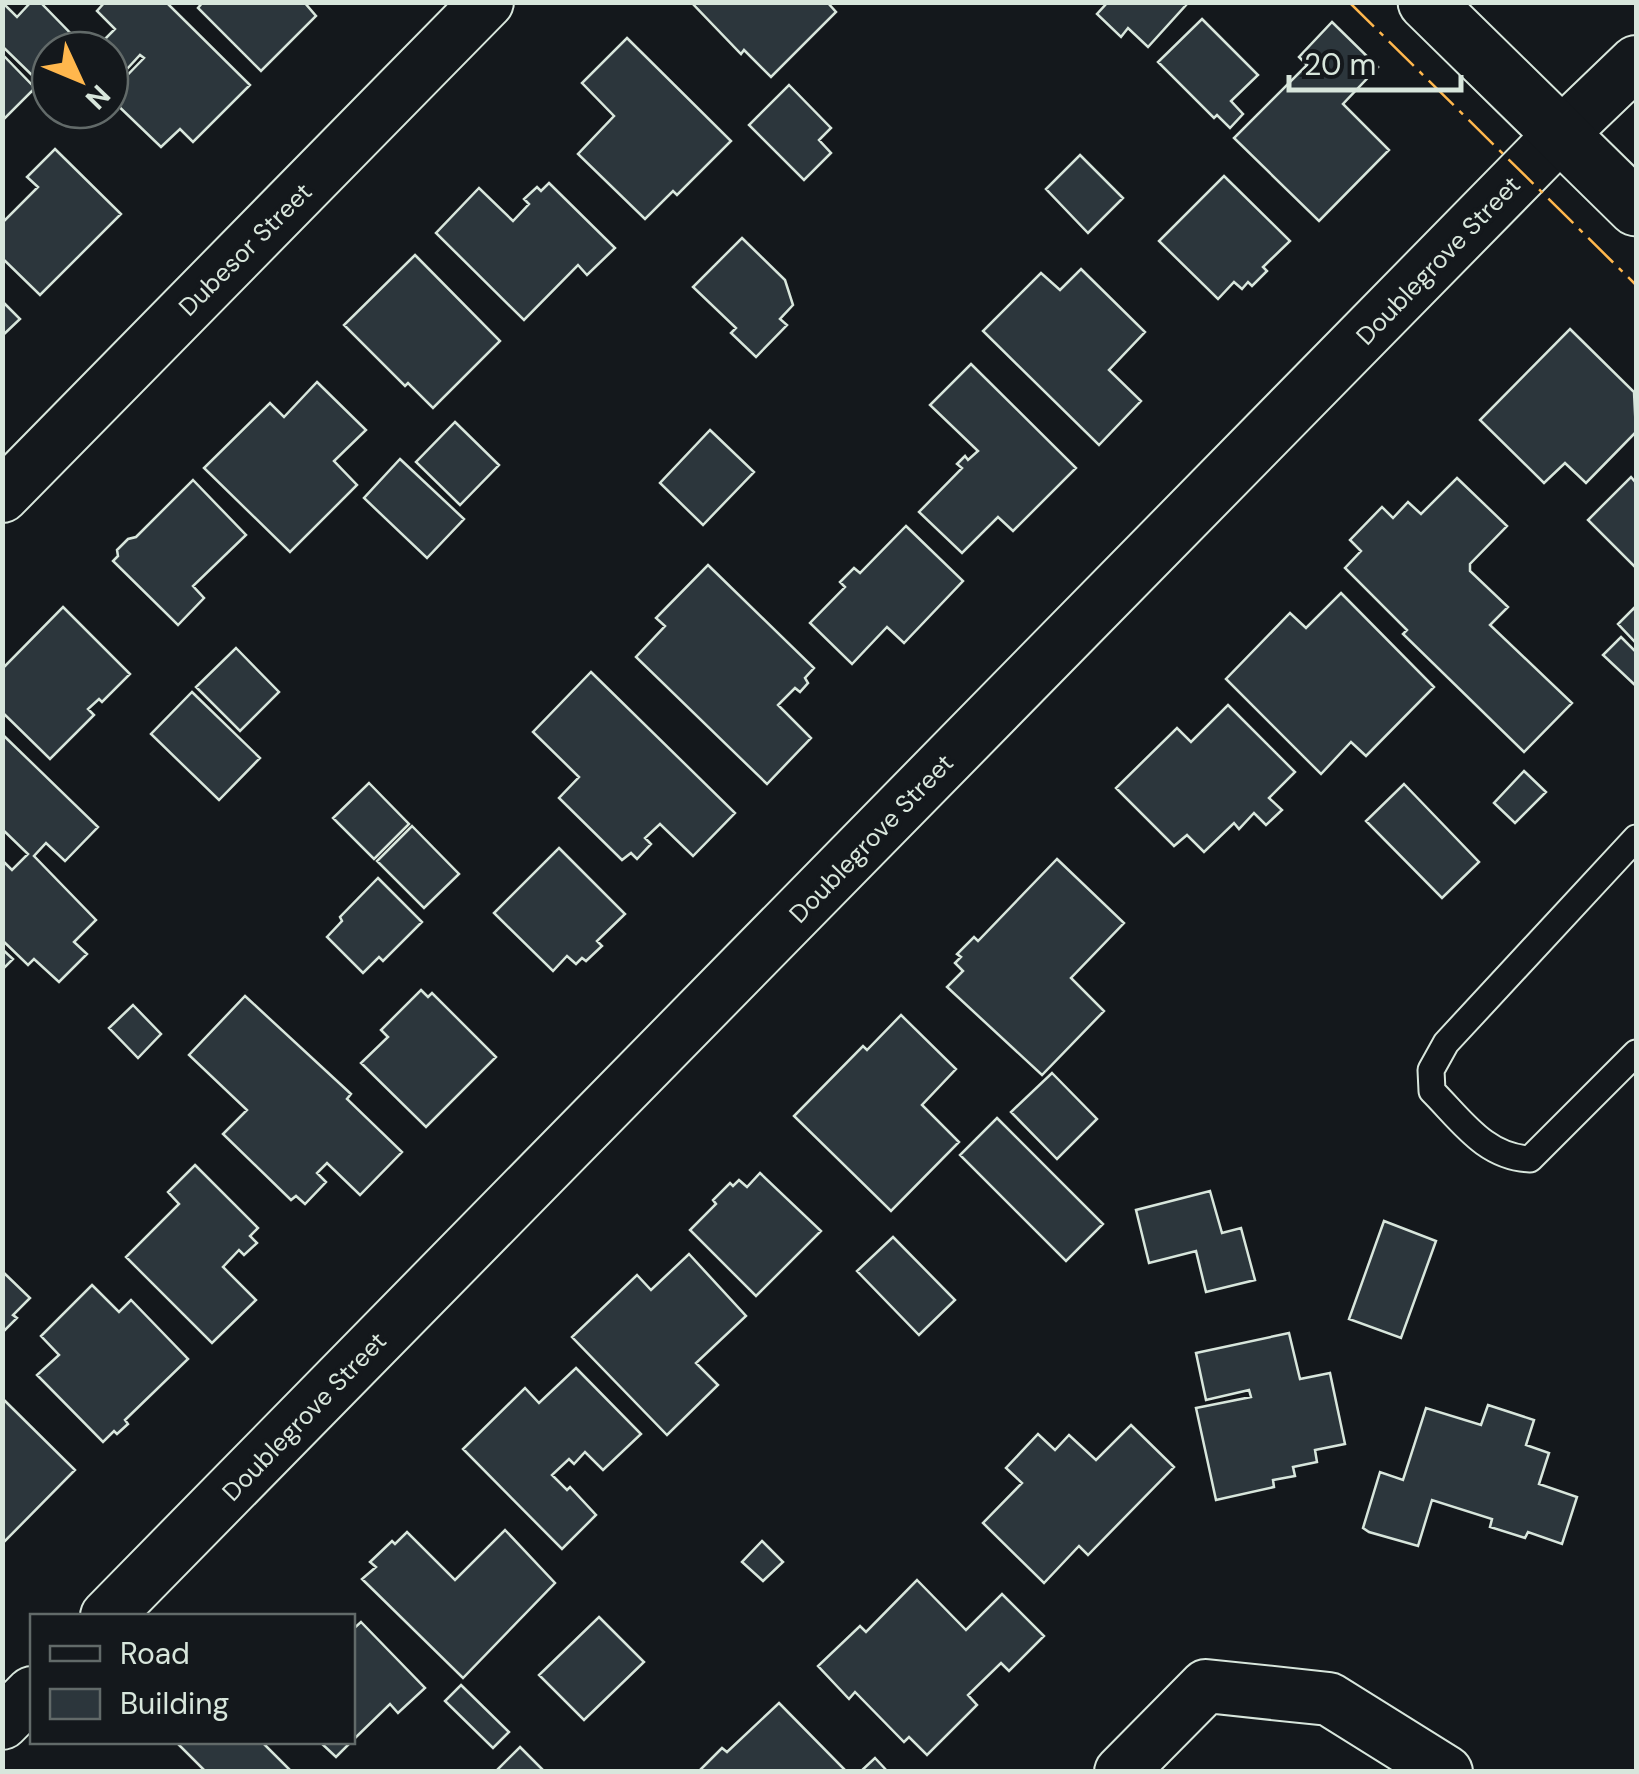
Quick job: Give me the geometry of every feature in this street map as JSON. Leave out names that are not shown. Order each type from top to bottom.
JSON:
[{"type":"street","name":"Dubesor Street","points":[[2,496],[487,2]]},
{"type":"street","points":[[1426,2],[1636,208]]},
{"type":"street","name":"Doublegrove Street","points":[[109,1614],[1636,62]]},
{"type":"street","points":[[1120,1772],[1206,1686],[1329,1699],[1446,1772]]},
{"type":"street","points":[[2,1723],[30,1695]]},
{"type":"lane","points":[[1636,838],[1446,1042],[1431,1070],[1432,1091],[1492,1151],[1530,1158],[1636,1053]]},
{"type":"building","points":[[31,2],[40,2],[67,30],[30,30],[30,73],[2,46],[2,8],[5,5],[17,17]]},
{"type":"building","points":[[105,2],[166,2],[250,85],[193,142],[180,129],[161,147],[130,117],[130,72],[144,58],[140,55],[130,66],[130,30],[114,30],[97,11]]},
{"type":"building","points":[[203,2],[304,2],[316,16],[261,71],[198,8]]},
{"type":"building","points":[[691,2],[827,2],[836,12],[771,77],[744,50],[741,54]]},
{"type":"building","points":[[1108,2],[1186,5],[1148,47],[1128,28],[1121,37],[1097,14]]},
{"type":"building","points":[[1202,19],[1258,75],[1231,101],[1243,114],[1230,128],[1217,115],[1214,118],[1158,62]]},
{"type":"building","points":[[1332,22],[1378,67],[1343,104],[1389,150],[1319,221],[1234,138],[1307,65],[1299,57]]},
{"type":"building","points":[[627,38],[731,141],[677,195],[673,191],[645,219],[578,154],[614,116],[582,83]]},
{"type":"building","points":[[2,54],[30,83],[30,93],[2,121]]},
{"type":"building","points":[[789,85],[831,128],[819,140],[831,153],[804,180],[749,125]]},
{"type":"building","points":[[55,149],[121,214],[40,295],[2,258],[2,223],[38,187],[27,177]]},
{"type":"building","points":[[1080,155],[1123,198],[1088,233],[1046,189]]},
{"type":"building","points":[[1224,176],[1290,241],[1263,267],[1267,271],[1252,286],[1248,282],[1242,289],[1234,282],[1218,299],[1159,241]]},
{"type":"building","points":[[549,183],[615,248],[587,275],[578,265],[524,320],[436,233],[479,188],[513,221],[529,204],[524,199],[537,187],[541,191]]},
{"type":"building","points":[[742,238],[785,280],[793,305],[780,319],[787,325],[756,357],[731,333],[736,328],[693,287]]},
{"type":"building","points":[[415,255],[500,341],[433,408],[408,383],[405,386],[344,325]]},
{"type":"building","points":[[1081,269],[1145,332],[1109,370],[1141,401],[1099,445],[983,331],[1041,273],[1060,290]]},
{"type":"building","points":[[2,301],[20,319],[2,336]]},
{"type":"building","points":[[1570,329],[1634,392],[1636,432],[1586,483],[1565,463],[1544,483],[1480,420]]},
{"type":"building","points":[[971,364],[1076,468],[1013,531],[998,517],[962,553],[919,512],[962,468],[957,464],[978,451],[930,405]]},
{"type":"building","points":[[317,382],[366,430],[334,461],[357,485],[290,552],[204,468],[270,403],[284,417]]},
{"type":"building","points":[[455,422],[499,465],[460,505],[416,462]]},
{"type":"building","points":[[710,430],[754,472],[703,525],[660,483]]},
{"type":"building","points":[[400,459],[464,519],[427,558],[364,498]]},
{"type":"building","points":[[1631,477],[1636,483],[1636,568],[1588,520]]},
{"type":"building","points":[[1457,478],[1507,526],[1470,564],[1470,571],[1508,607],[1490,625],[1572,703],[1524,752],[1403,634],[1407,630],[1345,568],[1361,551],[1350,540],[1382,507],[1393,518],[1408,502],[1421,514]]},
{"type":"building","points":[[193,480],[246,535],[193,586],[204,598],[178,625],[113,561],[117,550],[136,537]]},
{"type":"building","points":[[906,526],[963,581],[904,643],[887,627],[852,664],[810,623],[845,587],[840,582],[854,568],[860,573]]},
{"type":"building","points":[[708,565],[814,668],[800,692],[795,688],[778,705],[811,738],[767,784],[636,657],[665,626],[656,618]]},
{"type":"building","points":[[1341,593],[1434,687],[1366,756],[1351,742],[1321,774],[1226,679],[1290,613],[1306,628]]},
{"type":"building","points":[[63,607],[130,674],[102,702],[99,699],[88,709],[94,715],[50,759],[2,712],[2,669]]},
{"type":"building","points":[[1634,608],[1636,611],[1636,643],[1618,624]]},
{"type":"building","points":[[1621,637],[1636,652],[1636,686],[1603,655]]},
{"type":"building","points":[[236,648],[279,692],[240,731],[196,687]]},
{"type":"building","points":[[591,672],[735,813],[693,856],[660,824],[645,838],[651,844],[637,859],[631,853],[622,860],[559,798],[579,777],[533,732]]},
{"type":"building","points":[[192,692],[260,758],[219,800],[151,734]]},
{"type":"building","points":[[1228,705],[1295,772],[1269,798],[1282,810],[1266,825],[1254,813],[1239,829],[1234,823],[1204,852],[1187,835],[1174,846],[1116,788],[1177,728],[1191,742]]},
{"type":"building","points":[[2,734],[98,827],[65,861],[46,843],[34,856],[96,920],[74,942],[87,954],[59,982],[34,959],[28,965],[2,940],[2,860],[12,870],[28,854],[2,829]]},
{"type":"building","points":[[1524,771],[1546,792],[1515,823],[1494,803]]},
{"type":"building","points":[[369,783],[409,824],[374,859],[333,818]]},
{"type":"building","points":[[1404,784],[1479,862],[1442,898],[1366,821]]},
{"type":"building","points":[[412,826],[459,874],[424,908],[377,861]]},
{"type":"building","points":[[559,848],[625,914],[597,941],[602,946],[586,961],[582,958],[576,964],[567,956],[553,971],[494,913]]},
{"type":"building","points":[[1057,859],[1124,923],[1071,978],[1104,1011],[1042,1075],[947,987],[963,971],[955,963],[961,957],[957,954],[974,937],[978,941]]},
{"type":"building","points":[[378,878],[422,922],[383,961],[379,957],[363,973],[327,937],[342,921],[340,917]]},
{"type":"building","points":[[2,949],[13,959],[2,970]]},
{"type":"building","points":[[421,990],[428,997],[432,993],[496,1057],[426,1127],[361,1063],[388,1037],[381,1030]]},
{"type":"building","points":[[245,996],[351,1094],[347,1099],[402,1152],[360,1195],[327,1163],[317,1173],[326,1182],[305,1204],[296,1196],[291,1200],[223,1134],[247,1110],[189,1055]]},
{"type":"building","points":[[133,1005],[161,1034],[138,1058],[109,1028]]},
{"type":"building","points":[[901,1015],[956,1069],[922,1105],[959,1142],[891,1211],[794,1116],[863,1046],[867,1050]]},
{"type":"building","points":[[1052,1073],[1097,1119],[1057,1159],[1011,1112]]},
{"type":"building","points":[[997,1118],[1103,1224],[1066,1261],[960,1155]]},
{"type":"building","points":[[195,1165],[258,1228],[250,1236],[257,1243],[244,1255],[239,1250],[223,1267],[256,1300],[212,1343],[126,1257],[179,1204],[168,1192]]},
{"type":"building","points":[[760,1173],[821,1231],[756,1296],[690,1230],[730,1183],[733,1186],[739,1180],[747,1187]]},
{"type":"building","points":[[1210,1191],[1222,1233],[1241,1228],[1255,1280],[1206,1292],[1196,1251],[1149,1263],[1136,1210]]},
{"type":"building","points":[[1384,1221],[1436,1241],[1401,1338],[1349,1319]]},
{"type":"building","points":[[893,1237],[955,1300],[919,1335],[857,1271]]},
{"type":"building","points":[[689,1254],[746,1316],[696,1363],[718,1385],[667,1435],[572,1337],[637,1275],[651,1290]]},
{"type":"building","points":[[2,1271],[30,1298],[2,1333]]},
{"type":"building","points":[[92,1285],[119,1312],[131,1300],[188,1359],[125,1420],[128,1424],[103,1442],[37,1375],[59,1355],[41,1336]]},
{"type":"building","points":[[1289,1333],[1300,1379],[1330,1373],[1345,1444],[1315,1450],[1317,1462],[1293,1467],[1295,1476],[1273,1480],[1274,1487],[1216,1500],[1196,1408],[1251,1397],[1249,1390],[1206,1400],[1196,1353]]},
{"type":"building","points":[[576,1368],[641,1434],[603,1470],[585,1452],[574,1464],[569,1459],[552,1475],[567,1490],[570,1487],[596,1515],[562,1549],[463,1449],[525,1388],[539,1403]]},
{"type":"building","points":[[2,1398],[75,1470],[2,1544]]},
{"type":"building","points":[[1488,1405],[1534,1420],[1526,1445],[1549,1453],[1539,1484],[1577,1497],[1562,1544],[1528,1532],[1525,1538],[1490,1527],[1492,1519],[1432,1500],[1418,1546],[1363,1528],[1380,1472],[1403,1480],[1426,1408],[1481,1425]]},
{"type":"building","points":[[1131,1425],[1174,1467],[1088,1555],[1079,1546],[1044,1583],[983,1523],[1022,1483],[1006,1468],[1038,1434],[1055,1450],[1069,1435],[1096,1460]]},
{"type":"building","points":[[505,1530],[555,1583],[463,1678],[362,1579],[376,1567],[370,1562],[407,1532],[455,1580]]},
{"type":"building","points":[[762,1541],[783,1562],[763,1581],[742,1562]]},
{"type":"building","points":[[917,1580],[966,1630],[1002,1594],[1044,1636],[1009,1671],[1001,1663],[968,1695],[977,1705],[927,1755],[909,1737],[904,1742],[855,1692],[849,1699],[818,1666],[860,1626],[866,1632]]},
{"type":"building","points":[[599,1617],[644,1662],[584,1720],[539,1675]]},
{"type":"building","points":[[361,1622],[425,1688],[398,1713],[390,1704],[355,1738],[355,1627]]},
{"type":"building","points":[[461,1685],[509,1732],[493,1748],[445,1701]]},
{"type":"building","points":[[779,1703],[847,1772],[698,1772],[722,1748],[727,1752]]},
{"type":"building","points":[[178,1744],[264,1744],[292,1772],[206,1772]]},
{"type":"building","points":[[322,1744],[349,1744],[336,1757]]},
{"type":"building","points":[[520,1747],[545,1772],[495,1772]]},
{"type":"building","points":[[875,1758],[888,1772],[860,1772]]},
{"type":"power","points":[[1349,2],[1636,285]]}]
